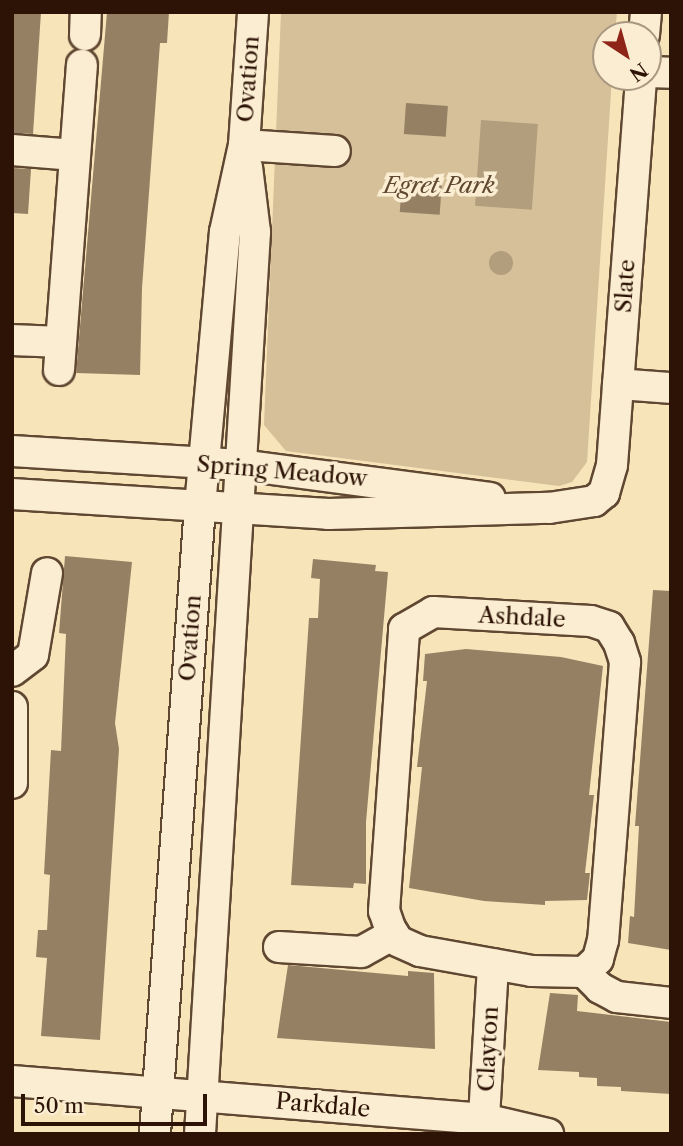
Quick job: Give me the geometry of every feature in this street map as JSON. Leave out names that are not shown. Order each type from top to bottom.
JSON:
[{"type":"street","name":"Ovation","points":[[155,1134],[200,506],[207,463],[225,232],[244,145],[253,12]]},
{"type":"street","points":[[12,340],[60,356],[82,65]]},
{"type":"street","name":"Slate","points":[[604,493],[612,465],[640,91]]},
{"type":"street","name":"Ovation","points":[[200,1134],[255,232],[244,145]]},
{"type":"street","points":[[244,145],[335,151]]},
{"type":"street","points":[[12,149],[75,155]]},
{"type":"street","points":[[618,384],[671,388]]},
{"type":"street","name":"Spring Meadow","points":[[12,451],[241,465],[408,484],[549,508]]},
{"type":"street","name":"Spring Meadow","points":[[12,494],[341,513],[549,508],[584,505],[604,493]]},
{"type":"street","points":[[12,671],[33,655],[47,573]]},
{"type":"street","name":"Ashdale","points":[[393,934],[384,911],[404,629],[433,612],[590,621],[609,627],[625,662],[603,940],[598,960],[584,972]]},
{"type":"street","points":[[12,707],[12,783]]},
{"type":"street","points":[[279,947],[361,952],[393,934],[420,951],[561,974],[584,972],[600,989],[617,997],[671,1003]]},
{"type":"street","name":"Clayton","points":[[483,1127],[493,964]]},
{"type":"street","name":"Parkdale","points":[[12,1081],[158,1091],[548,1134]]},
{"type":"green space","name":"Egret Park","points":[[281,12],[617,12],[616,21],[592,21],[592,91],[611,91],[587,462],[572,482],[559,486],[286,451],[264,425]]},
{"type":"shaded area","points":[[481,120],[538,124],[532,210],[475,206]]},
{"type":"shaded area","points":[[496,251],[506,251],[513,258],[513,268],[506,275],[496,275],[489,268],[489,258]]},
{"type":"building","points":[[12,12],[41,12],[33,134],[12,133]]},
{"type":"building","points":[[107,12],[169,12],[167,43],[160,43],[142,288],[140,375],[76,373]]},
{"type":"building","points":[[406,103],[448,106],[446,137],[404,134]]},
{"type":"building","points":[[12,168],[31,169],[28,214],[12,213]]},
{"type":"building","points":[[402,180],[442,183],[440,215],[400,212]]},
{"type":"building","points":[[65,556],[132,562],[115,723],[119,749],[100,1040],[41,1036],[47,958],[36,957],[38,930],[47,930],[50,875],[44,874],[51,750],[61,751],[66,634],[59,633]]},
{"type":"building","points":[[313,559],[376,565],[375,571],[388,572],[366,822],[366,884],[354,883],[353,888],[291,885],[309,618],[318,618],[320,579],[311,578]]},
{"type":"building","points":[[653,590],[671,591],[671,950],[628,943],[630,916],[634,917],[639,826],[635,826]]},
{"type":"building","points":[[466,649],[561,657],[603,666],[589,795],[594,795],[585,873],[590,873],[587,900],[545,901],[545,905],[484,901],[409,888],[422,767],[417,767],[427,681],[423,681],[425,654]]},
{"type":"building","points":[[288,965],[408,976],[408,971],[434,973],[435,1049],[277,1038]]},
{"type":"building","points":[[550,993],[578,995],[577,1011],[671,1022],[671,1094],[621,1091],[621,1087],[597,1086],[597,1078],[579,1077],[579,1072],[538,1070]]}]
